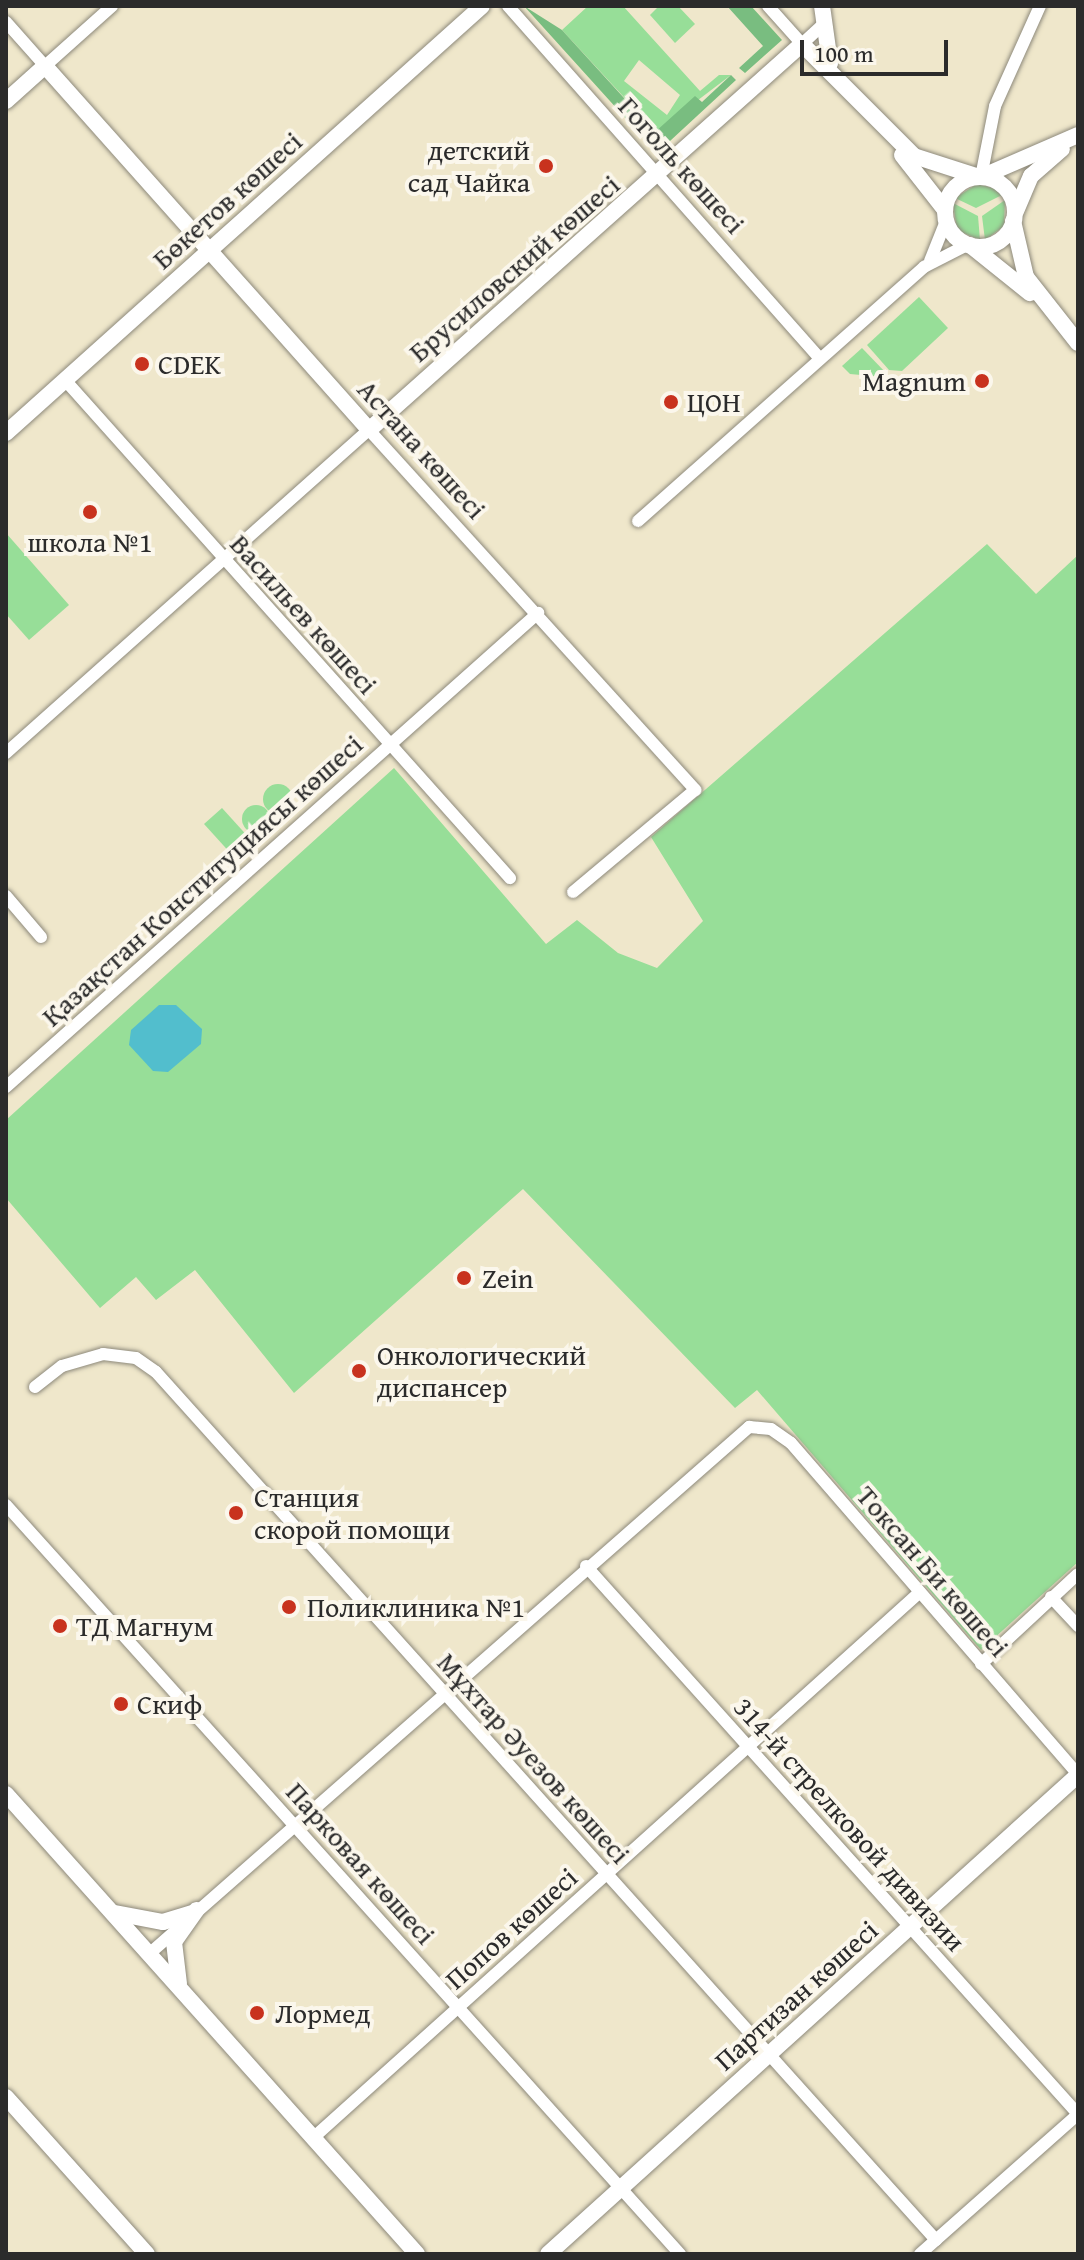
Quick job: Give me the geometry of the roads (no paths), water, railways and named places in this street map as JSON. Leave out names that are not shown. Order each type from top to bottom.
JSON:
[{"type":"main road","name":"Бөкетов көшесі","points":[[6,433],[482,6]]},
{"type":"main road","points":[[822,6],[820,27],[826,54],[845,83]]},
{"type":"main road","points":[[802,44],[845,83],[917,159],[980,177],[1006,190],[1014,218],[1020,263],[1040,302]]},
{"type":"main road","points":[[802,44],[912,166],[968,245],[1040,302],[1078,343]]},
{"type":"main road","name":"Брусиловский көшесі","points":[[369,430],[802,44]]},
{"type":"main road","points":[[6,101],[45,66]]},
{"type":"main road","name":"Астана көшесі","points":[[45,66],[369,430]]},
{"type":"main road","points":[[946,216],[955,187],[1078,137]]},
{"type":"main road","points":[[968,245],[997,242],[1014,218],[1034,171],[1078,137]]},
{"type":"main road","name":"Партизан көшесі","points":[[548,2254],[1078,1774]]},
{"type":"main road","points":[[6,1794],[417,2254]]},
{"type":"main road","points":[[109,1909],[163,1922],[196,1910]]},
{"type":"main road","points":[[186,1997],[174,1942],[196,1910]]},
{"type":"main road","points":[[6,2097],[147,2254]]},
{"type":"street","points":[[45,66],[112,6]]},
{"type":"street","name":"Гоголь көшесі","points":[[508,6],[819,358]]},
{"type":"street","points":[[768,6],[802,44],[820,27]]},
{"type":"street","points":[[980,177],[995,106],[1040,6]]},
{"type":"street","name":"Астана көшесі","points":[[6,22],[45,66]]},
{"type":"street","points":[[787,27],[820,27]]},
{"type":"street","points":[[930,261],[946,216]]},
{"type":"street","points":[[638,521],[930,261],[968,245]]},
{"type":"street","name":"Васильев көшесі","points":[[65,380],[510,878]]},
{"type":"street","name":"Астана көшесі","points":[[369,430],[538,613],[695,790],[573,892]]},
{"type":"street","name":"Брусиловский көшесі","points":[[6,753],[369,430]]},
{"type":"street","name":"Қазақстан Конституциясы көшесі","points":[[6,1087],[538,613]]},
{"type":"street","points":[[6,896],[41,937]]},
{"type":"street","name":"Мұхтар Әуезов көшесі","points":[[35,1387],[62,1366],[95,1355],[127,1356],[149,1366],[936,2240]]},
{"type":"street","name":"Токсан Би көшесі","points":[[586,1566],[738,1432],[760,1426],[784,1437],[1078,1774]]},
{"type":"street","name":"Парковая көшесі","points":[[6,1505],[680,2254]]},
{"type":"street","points":[[149,1954],[586,1566]]},
{"type":"street","name":"314-й стрелковой дивизии","points":[[586,1566],[1078,2114]]},
{"type":"street","points":[[981,1664],[1078,1574]]},
{"type":"street","name":"Попов көшесі","points":[[313,2138],[920,1592]]},
{"type":"street","points":[[1051,1597],[1078,1626]]},
{"type":"street","points":[[920,2254],[1078,2114]]},
{"type":"water","points":[[159,1005],[176,1005],[202,1029],[201,1044],[168,1072],[153,1071],[129,1045],[131,1030]]},
{"type":"place","name":"детский сад Чайка","points":[[546,166]]},
{"type":"place","name":"CDEK","points":[[142,364]]},
{"type":"place","name":"Magnum","points":[[982,381]]},
{"type":"place","name":"ЦОН","points":[[671,402]]},
{"type":"place","name":"школа №1","points":[[90,512]]},
{"type":"place","name":"Zein","points":[[464,1278]]},
{"type":"place","name":"Онкологический диспансер","points":[[359,1371]]},
{"type":"place","name":"Станция скорой помощи","points":[[236,1513]]},
{"type":"place","name":"Поликлиника №1","points":[[289,1607]]},
{"type":"place","name":"ТД Магнум","points":[[60,1626]]},
{"type":"place","name":"Скиф","points":[[121,1704]]},
{"type":"place","name":"Лормед","points":[[257,2013]]}]
